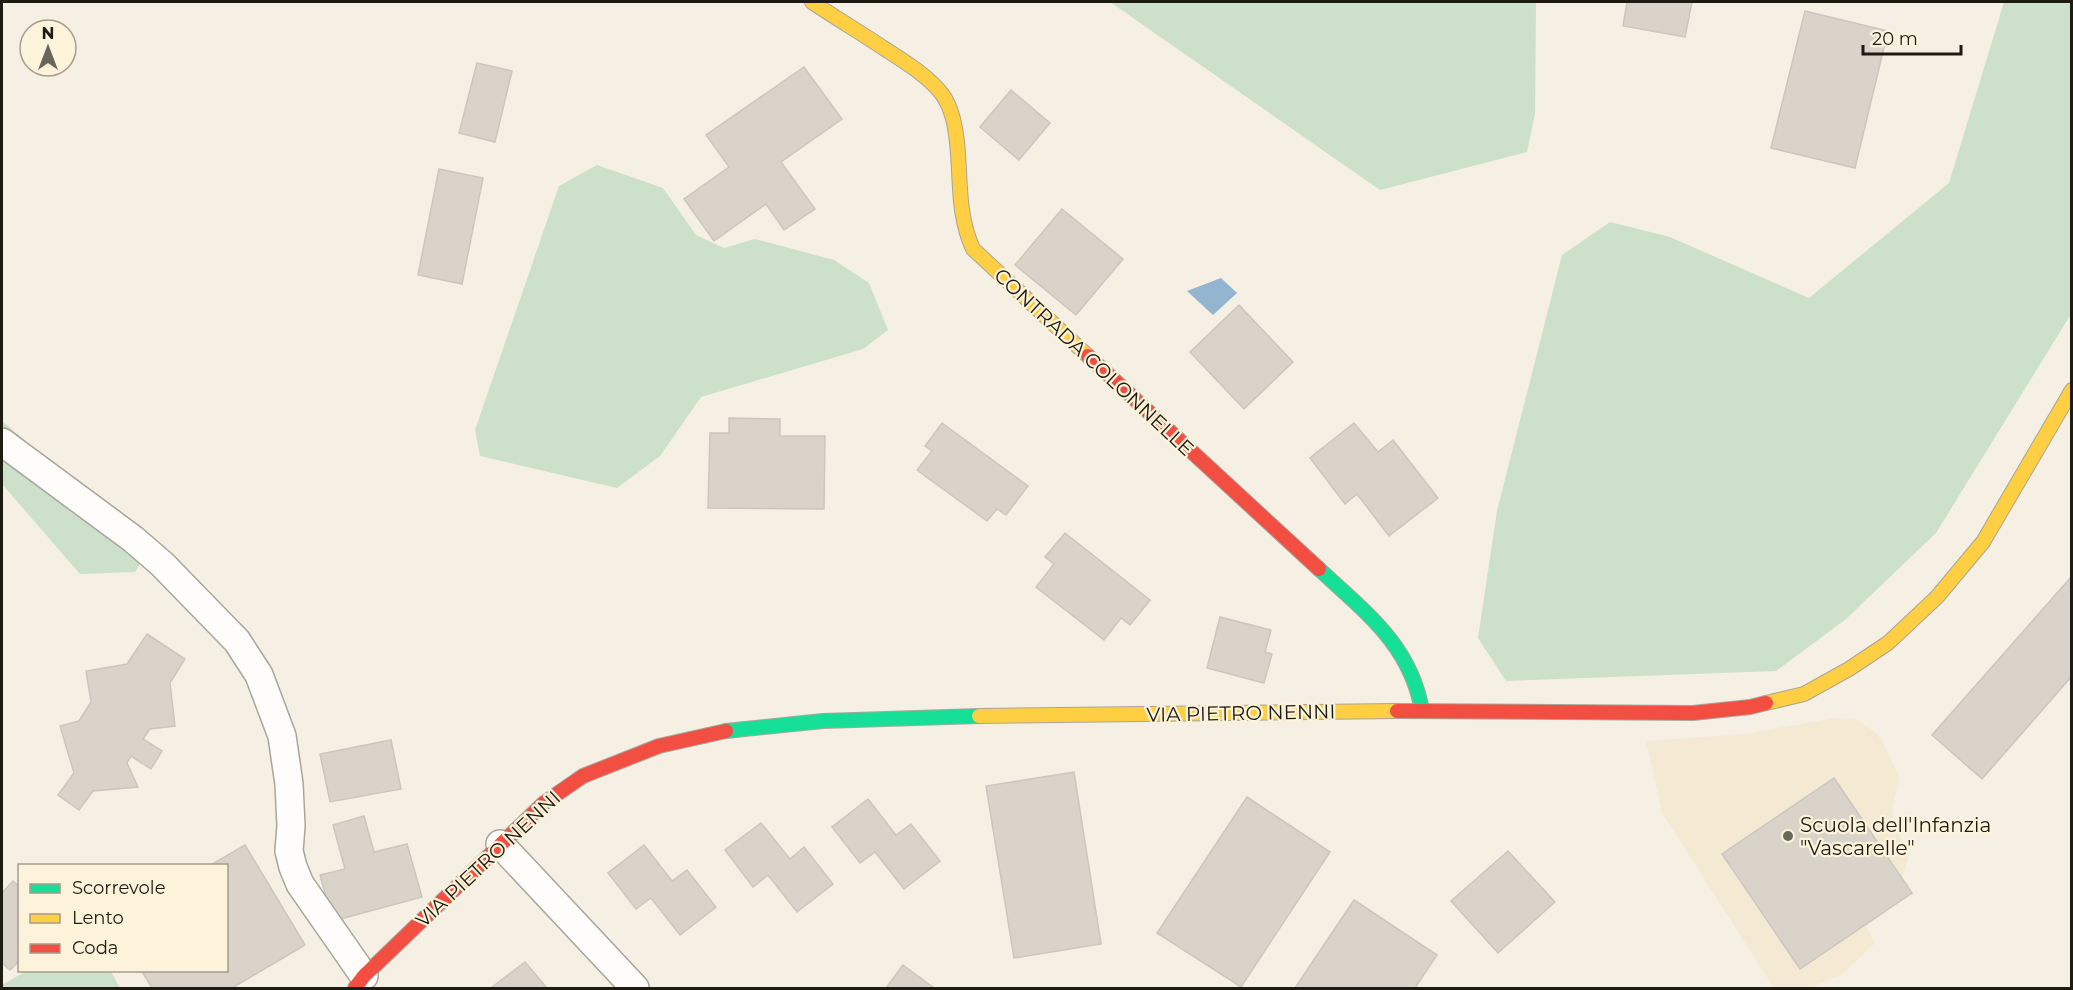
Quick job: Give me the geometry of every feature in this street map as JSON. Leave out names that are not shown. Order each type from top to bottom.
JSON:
[{"type":"street","name":"CONTRADA COLONNELLE","points":[[812,2],[915,69],[943,95],[956,130],[961,213],[964,232],[973,249],[1379,625],[1406,659],[1414,675],[1422,711]]},
{"type":"street","name":"VIA PIETRO NENNI","points":[[359,982],[543,803],[583,776],[659,746],[728,731],[824,721],[940,717],[1422,711],[1693,713],[1750,707],[1804,694],[1849,669],[1888,643],[1937,597],[1983,542],[2072,390]]},
{"type":"street","points":[[2,442],[133,538],[162,564],[237,641],[259,675],[282,736],[289,784],[291,826],[289,850],[293,867],[300,884],[359,982]]},
{"type":"street","points":[[500,844],[635,988]]},
{"type":"shaded area","name":"Scuola dell'Infanzia \"Vascarelle\"","points":[[1836,718],[1858,720],[1876,733],[1884,744],[1899,776],[1892,814],[1908,858],[1902,879],[1865,925],[1875,943],[1844,973],[1810,988],[1774,988],[1662,813],[1646,741],[1744,734]]},
{"type":"green space","points":[[1110,2],[1536,2],[1535,114],[1527,152],[1380,190]]},
{"type":"green space","points":[[2004,2],[2071,2],[2071,314],[1936,533],[1846,619],[1776,671],[1506,681],[1478,638],[1497,511],[1562,255],[1610,222],[1670,237],[1809,298],[1949,183]]},
{"type":"green space","points":[[597,165],[663,188],[696,235],[724,248],[755,239],[834,260],[869,283],[888,330],[863,349],[701,397],[660,456],[617,488],[480,456],[475,430],[559,186]]},
{"type":"green space","points":[[2,421],[151,547],[135,572],[80,574],[2,484]]},
{"type":"green space","points":[[24,972],[111,972],[120,988],[2,988],[2,985]]},
{"type":"water","points":[[1221,278],[1237,293],[1213,315],[1187,291]]},
{"type":"building","points":[[1627,2],[1692,2],[1685,37],[1623,26]]},
{"type":"building","points":[[1805,11],[1888,31],[1855,168],[1771,148]]},
{"type":"building","points":[[477,63],[512,71],[495,142],[459,133]]},
{"type":"building","points":[[804,67],[842,119],[781,162],[815,209],[784,230],[766,204],[714,241],[684,199],[729,167],[706,135]]},
{"type":"building","points":[[1011,90],[1050,123],[1019,160],[980,127]]},
{"type":"building","points":[[439,169],[483,178],[462,284],[418,275]]},
{"type":"building","points":[[1062,209],[1123,259],[1076,315],[1015,265]]},
{"type":"building","points":[[1239,305],[1293,362],[1244,409],[1190,352]]},
{"type":"building","points":[[729,418],[780,419],[780,436],[825,436],[824,509],[708,508],[710,433],[729,433]]},
{"type":"building","points":[[942,423],[1028,486],[1006,515],[997,509],[987,521],[917,470],[932,451],[925,446]]},
{"type":"building","points":[[1354,423],[1378,452],[1393,440],[1438,498],[1389,536],[1357,494],[1345,504],[1310,458]]},
{"type":"building","points":[[1065,533],[1150,600],[1130,625],[1121,618],[1104,640],[1036,587],[1054,564],[1045,557]]},
{"type":"building","points":[[2072,576],[2072,676],[1982,779],[1932,735]]},
{"type":"building","points":[[1220,617],[1271,630],[1265,652],[1272,654],[1264,683],[1207,668]]},
{"type":"building","points":[[147,634],[185,659],[170,683],[175,726],[150,729],[143,739],[162,751],[151,769],[131,756],[127,763],[138,787],[93,791],[79,810],[58,795],[74,773],[60,726],[79,721],[91,702],[86,671],[127,664]]},
{"type":"building","points":[[391,740],[401,789],[330,802],[320,754]]},
{"type":"building","points":[[1074,772],[1101,944],[1014,958],[986,786]]},
{"type":"building","points":[[1834,778],[1912,893],[1800,969],[1722,854]]},
{"type":"building","points":[[1247,797],[1330,852],[1241,987],[1157,933]]},
{"type":"building","points":[[868,799],[896,835],[911,824],[940,861],[904,889],[875,852],[860,863],[832,827]]},
{"type":"building","points":[[364,816],[374,852],[407,844],[422,897],[333,921],[320,875],[345,869],[333,825]]},
{"type":"building","points":[[761,823],[790,859],[804,847],[833,884],[797,912],[768,875],[753,887],[725,850]]},
{"type":"building","points":[[245,845],[305,945],[232,988],[152,988],[142,972],[228,972],[228,864],[212,864]]},
{"type":"building","points":[[644,845],[672,881],[687,870],[716,907],[680,935],[651,898],[636,909],[608,873]]},
{"type":"building","points":[[1508,851],[1555,902],[1498,953],[1451,901]]},
{"type":"building","points":[[13,881],[18,885],[18,962],[10,970],[2,963],[2,893]]},
{"type":"building","points":[[1354,900],[1437,955],[1415,988],[1295,988]]},
{"type":"building","points":[[525,962],[547,988],[491,988]]},
{"type":"building","points":[[903,965],[934,988],[886,988]]},
{"type":"traffic: fast","points":[[1319,569],[1369,615],[1397,648],[1408,667],[1422,711]]},
{"type":"traffic: fast","points":[[726,731],[823,721],[979,716]]},
{"type":"traffic: slow","points":[[812,2],[915,69],[942,94],[951,111],[954,123],[962,210],[973,249],[1088,356]]},
{"type":"traffic: slow","points":[[1766,703],[1804,694],[1849,669],[1888,643],[1937,597],[1983,542],[2072,390]]},
{"type":"traffic: slow","points":[[979,716],[1397,711]]},
{"type":"traffic: jam","points":[[1088,356],[1319,569]]},
{"type":"traffic: jam","points":[[1397,711],[1693,713],[1766,703]]},
{"type":"traffic: jam","points":[[355,988],[364,976],[544,803],[583,776],[659,746],[726,731]]},
{"type":"place","name":"Scuola dell'Infanzia \"Vascarelle\"","points":[[1788,836]]}]
